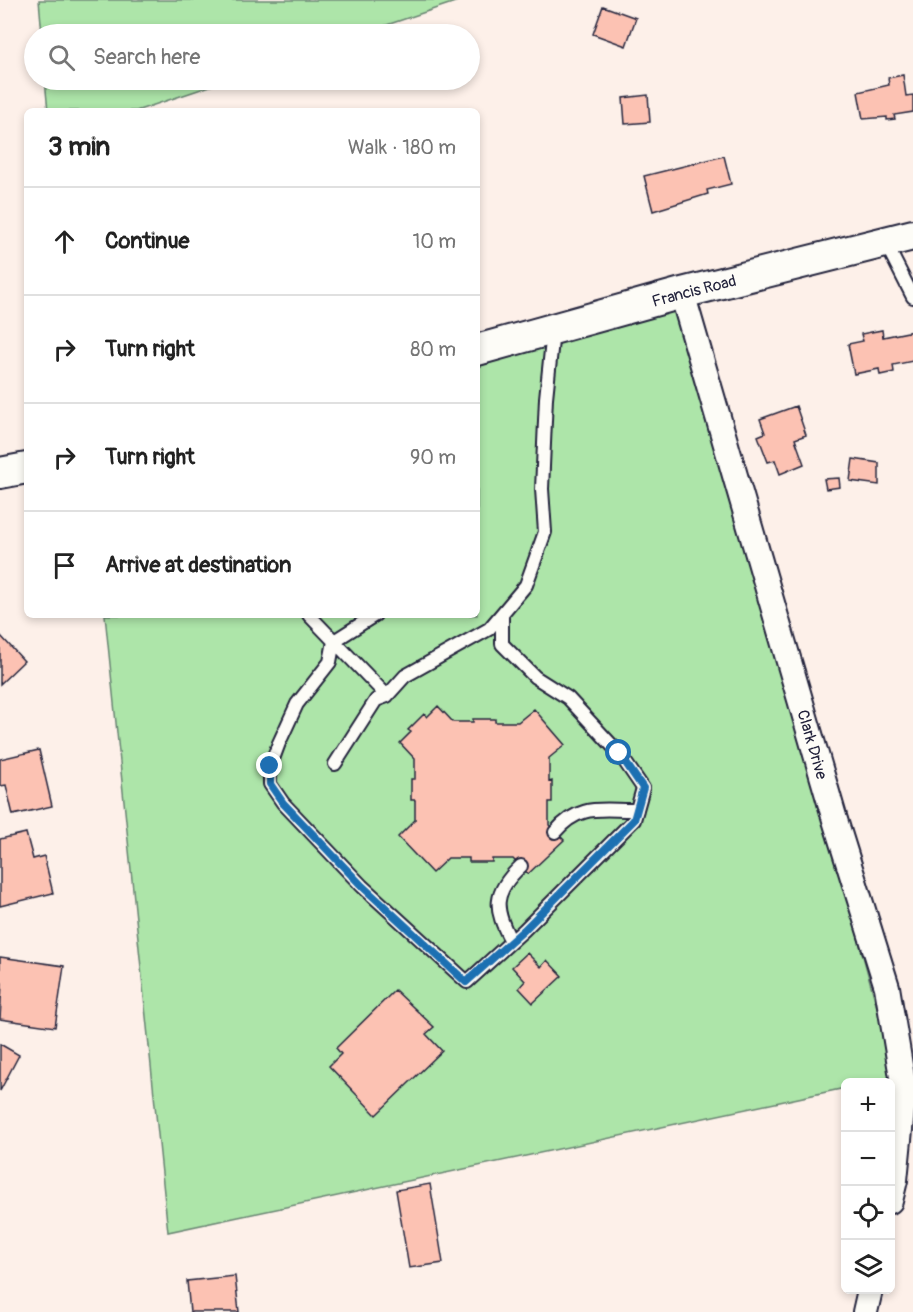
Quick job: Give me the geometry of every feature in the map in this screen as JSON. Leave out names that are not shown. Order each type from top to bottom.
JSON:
[{"type":"street","name":"Francis Road","points":[[480,349],[682,293],[899,239]]},
{"type":"street","name":"Clark Drive","points":[[682,293],[835,820],[887,987],[904,1089],[894,1186]]},
{"type":"street","points":[[0,473],[24,469]]},
{"type":"street","points":[[865,1312],[869,1294]]},
{"type":"lane","points":[[899,239],[913,297]]},
{"type":"lane","points":[[335,764],[376,700],[387,696],[405,676],[489,629],[526,585],[545,532],[543,478],[546,398],[554,328]]},
{"type":"lane","points":[[370,618],[334,641],[330,662],[297,704],[288,724],[270,766],[270,784],[283,803],[362,886],[466,982],[634,820],[643,788],[625,762],[568,698],[535,677],[502,644],[502,614]]},
{"type":"lane","points":[[312,618],[387,696]]},
{"type":"lane","points":[[555,832],[575,814],[596,809],[637,810]]},
{"type":"lane","points":[[511,941],[499,918],[500,892],[520,866]]},
{"type":"green space","points":[[39,0],[461,0],[390,24],[41,24]]},
{"type":"green space","points":[[46,90],[198,90],[145,108],[48,108]]},
{"type":"green space","points":[[682,293],[896,1077],[841,1078],[841,1089],[168,1232],[105,618],[480,618],[480,349]]},
{"type":"building","points":[[603,6],[636,18],[626,46],[593,34]]},
{"type":"building","points":[[903,75],[906,96],[913,95],[913,112],[894,115],[895,119],[887,120],[887,117],[863,119],[858,92],[889,85],[888,78]]},
{"type":"building","points":[[648,95],[650,122],[625,124],[623,98]]},
{"type":"building","points":[[724,156],[731,184],[707,190],[708,194],[653,211],[644,176]]},
{"type":"building","points":[[882,330],[883,337],[913,331],[913,361],[893,365],[894,372],[880,375],[879,369],[854,374],[848,344],[863,341],[861,334]]},
{"type":"building","points":[[796,406],[806,435],[795,439],[804,464],[780,474],[775,460],[768,462],[758,436],[765,433],[760,419]]},
{"type":"building","points":[[853,459],[879,463],[879,485],[850,481]]},
{"type":"building","points":[[839,478],[840,487],[826,489],[824,479]]},
{"type":"building","points":[[0,635],[24,661],[0,684]]},
{"type":"building","points":[[438,706],[453,722],[495,719],[495,722],[518,722],[534,709],[565,745],[549,758],[552,802],[549,802],[549,825],[564,840],[528,874],[513,859],[469,862],[469,858],[448,858],[432,873],[398,837],[415,820],[415,800],[411,800],[411,779],[415,779],[415,759],[400,743],[411,732],[408,730],[424,714],[427,717]]},
{"type":"building","points":[[39,750],[52,806],[13,815],[6,785],[0,786],[0,759]]},
{"type":"building","points":[[26,833],[33,859],[44,856],[53,893],[0,906],[0,839]]},
{"type":"building","points":[[527,953],[541,967],[547,960],[562,976],[533,1003],[519,988],[525,981],[512,967]]},
{"type":"building","points":[[0,957],[64,966],[55,1027],[0,1019],[2,983],[0,982]]},
{"type":"building","points":[[395,990],[434,1027],[426,1034],[442,1051],[376,1115],[329,1066],[341,1054],[336,1048]]},
{"type":"building","points":[[0,1044],[19,1055],[0,1091]]},
{"type":"building","points":[[430,1184],[443,1263],[409,1268],[396,1190]]},
{"type":"building","points":[[235,1276],[239,1312],[190,1312],[187,1281]]},
{"type":"route","points":[[270,766],[270,784],[283,803],[362,886],[466,982],[524,930],[634,820],[643,788],[619,753]]}]
